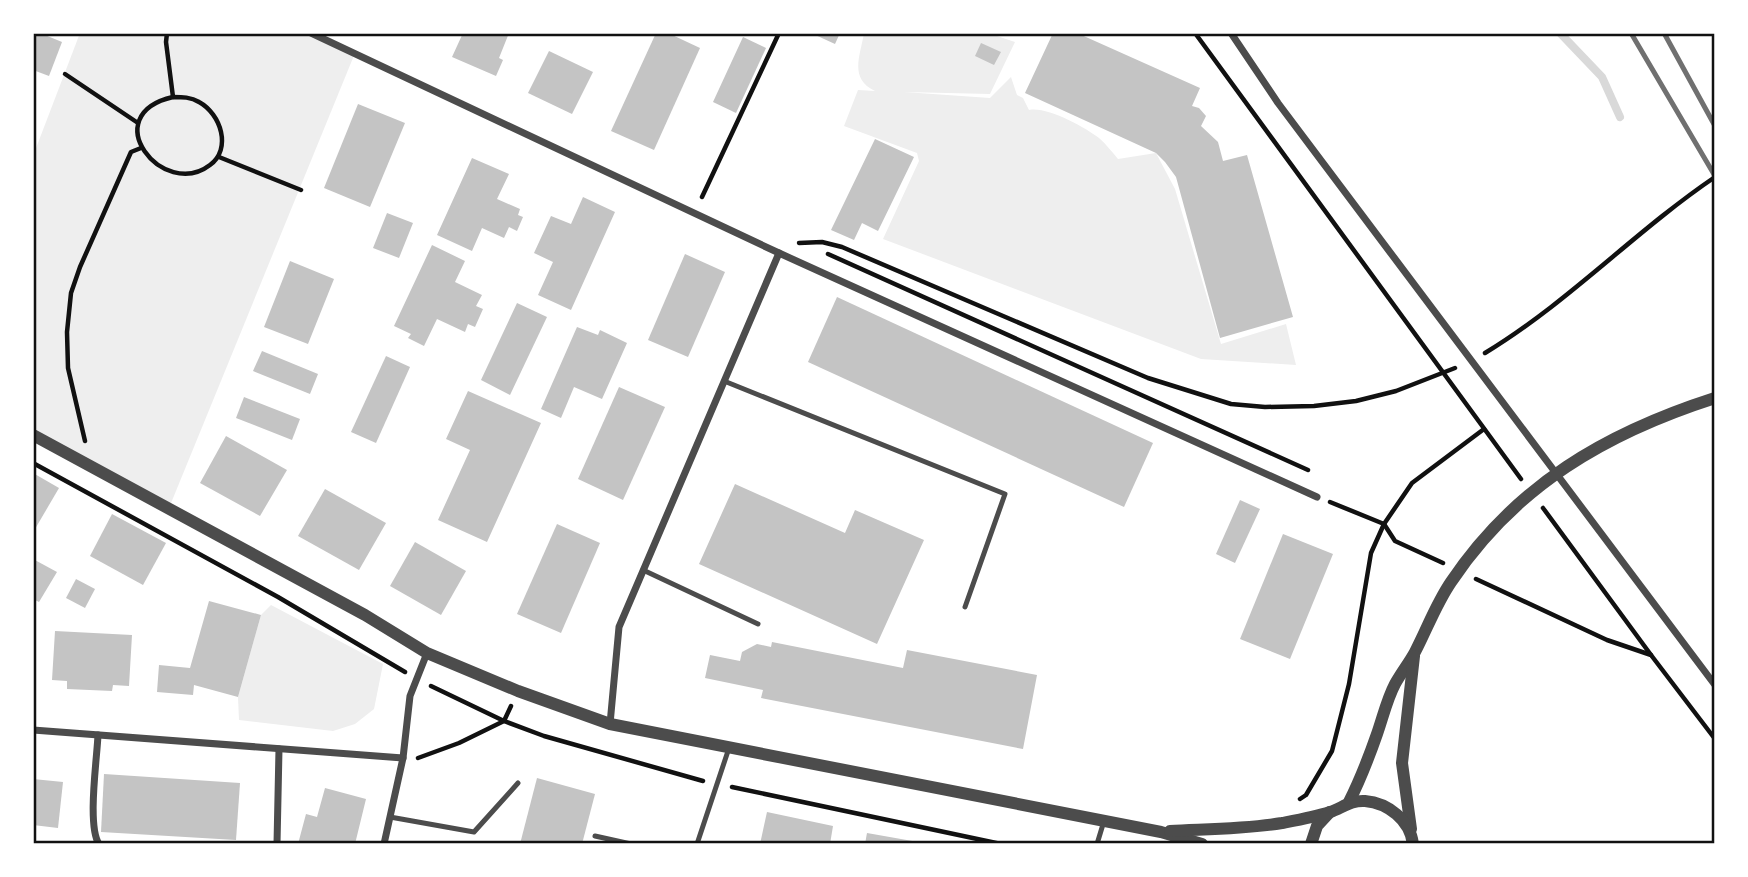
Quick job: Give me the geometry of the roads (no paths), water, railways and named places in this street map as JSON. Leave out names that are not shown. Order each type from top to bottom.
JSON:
[{"type":"street","points":[[311,33],[779,254],[1317,497]]},
{"type":"street","points":[[1231,33],[1278,103],[1715,685]]},
{"type":"street","points":[[610,724],[619,627],[779,254]]},
{"type":"street","points":[[1349,802],[1360,780],[1395,684],[1415,652],[1450,583],[1478,544],[1525,496],[1549,477],[1616,436],[1671,412],[1715,398]]},
{"type":"street","points":[[33,435],[365,615],[426,653],[518,691],[610,724],[1161,832],[1202,844]]},
{"type":"street","points":[[1413,841],[1402,763],[1415,652]]},
{"type":"street","points":[[384,844],[403,758],[410,695],[426,653]]},
{"type":"street","points":[[33,730],[403,758]]},
{"type":"street","points":[[98,735],[93,836],[99,844]]},
{"type":"street","points":[[277,844],[279,749]]},
{"type":"street","points":[[1161,832],[1282,823],[1330,812],[1349,802],[1362,801],[1377,803],[1393,811],[1405,823],[1413,841]]},
{"type":"street","points":[[1311,844],[1317,826],[1330,812]]},
{"type":"lane","points":[[724,382],[1005,494],[965,607]]},
{"type":"lane","points":[[643,570],[758,624]]},
{"type":"lane","points":[[697,844],[729,748]]},
{"type":"lane","points":[[390,817],[474,832],[518,783]]},
{"type":"lane","points":[[1097,844],[1104,821]]},
{"type":"lane","points":[[595,836],[631,844]]},
{"type":"waterway","points":[[1560,33],[1602,77],[1620,117]]},
{"type":"railway","points":[[1631,33],[1715,176]]},
{"type":"railway","points":[[1664,33],[1715,126]]}]
